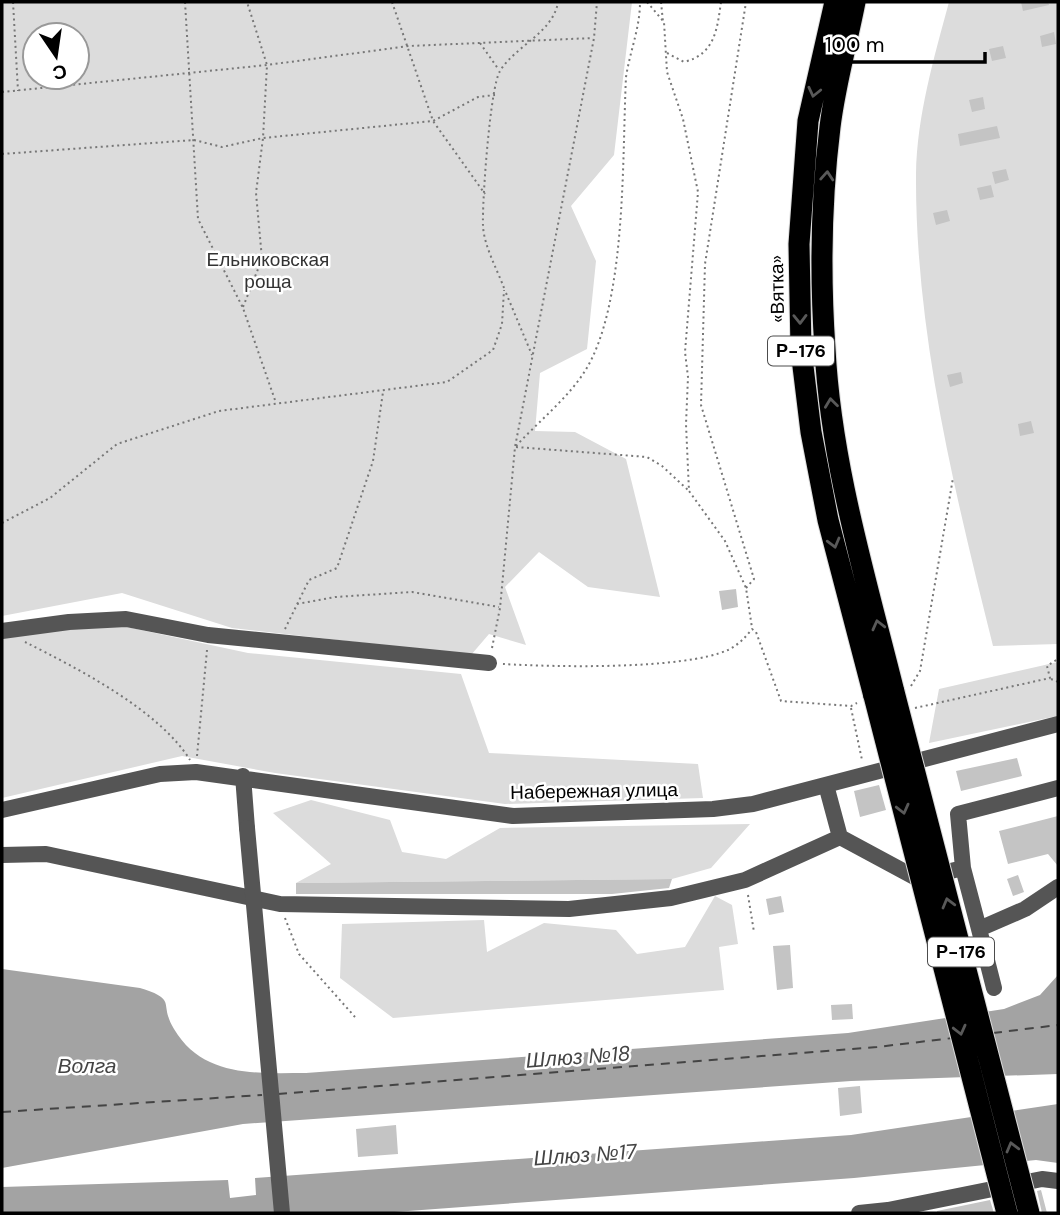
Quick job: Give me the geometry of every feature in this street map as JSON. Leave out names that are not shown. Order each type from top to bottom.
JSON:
[{"type":"highway","name":"«Вятка»","points":[[835,2],[808,121],[799,244],[801,350],[811,432],[828,520],[892,692]]},
{"type":"highway","name":"Р-176","points":[[855,2],[830,126],[822,246],[825,351],[834,428],[1007,1213]]},
{"type":"highway","name":"Р-176","points":[[892,692],[1029,1213]]},
{"type":"street","points":[[2,631],[69,622],[126,619],[208,635],[489,663]]},
{"type":"street","name":"Набережная улица","points":[[2,810],[160,774],[196,770],[513,816],[713,809],[753,804],[1058,724]]},
{"type":"street","points":[[243,776],[282,1213]]},
{"type":"street","points":[[826,785],[840,837],[918,879],[963,869]]},
{"type":"street","points":[[994,988],[963,869],[958,814],[1058,788]]},
{"type":"street","points":[[2,855],[46,854],[280,904],[569,908],[671,898],[745,880],[840,837]]},
{"type":"street","points":[[979,929],[1025,909],[1058,887]]},
{"type":"street","points":[[859,1213],[888,1210],[1042,1179],[1058,1181]]},
{"type":"path","points":[[13,2],[18,91]]},
{"type":"path","points":[[185,2],[198,219],[243,308],[276,403]]},
{"type":"path","points":[[243,308],[262,259],[256,192],[263,138],[267,65],[247,2]]},
{"type":"path","points":[[392,2],[433,121],[485,195]]},
{"type":"path","points":[[533,356],[504,289],[483,228],[485,195],[500,71],[534,39],[557,10],[558,2]]},
{"type":"path","points":[[597,2],[594,38],[515,447],[500,608],[489,663],[606,665],[685,659],[728,649],[744,640],[752,629]]},
{"type":"path","points":[[515,447],[583,374],[594,356],[606,319],[618,247],[626,77],[637,35],[640,2]]},
{"type":"path","points":[[647,2],[664,22]]},
{"type":"path","points":[[661,2],[667,72],[682,119],[698,192],[685,352],[688,377],[686,424],[689,491]]},
{"type":"path","points":[[667,52],[676,60],[684,62],[708,50],[715,37],[721,2]]},
{"type":"path","points":[[746,2],[705,264],[701,405],[754,579],[746,587]]},
{"type":"path","points":[[2,92],[191,74],[409,46],[594,38]]},
{"type":"path","points":[[480,43],[500,71]]},
{"type":"path","points":[[2,154],[194,141],[222,147],[263,138],[433,121],[478,97],[495,95]]},
{"type":"path","points":[[2,523],[50,498],[117,444],[219,411],[447,382],[493,350],[502,324],[504,289]]},
{"type":"path","points":[[279,643],[309,580],[337,568],[373,461],[383,392]]},
{"type":"path","points":[[515,447],[647,457],[663,466],[689,491],[725,541],[746,587],[752,629],[756,632],[781,701],[851,706],[865,775]]},
{"type":"path","points":[[892,692],[920,671],[953,478]]},
{"type":"path","points":[[296,604],[335,597],[412,592],[500,608]]},
{"type":"path","points":[[196,770],[208,635]]},
{"type":"path","points":[[21,640],[106,685],[180,743],[196,770]]},
{"type":"path","points":[[1050,678],[1047,666],[1058,659]]},
{"type":"path","points":[[914,708],[1050,678],[1058,682]]},
{"type":"path","points":[[745,880],[754,932]]},
{"type":"path","points":[[280,904],[299,954],[355,1017]]},
{"type":"green space","name":"Ельниковская роща","points":[[2,2],[632,2],[614,155],[571,206],[596,261],[587,349],[540,373],[535,431],[575,432],[626,459],[660,597],[588,587],[539,552],[505,587],[526,645],[489,634],[471,655],[232,628],[122,593],[2,616]]},
{"type":"green space","points":[[949,2],[1058,2],[1058,644],[993,646],[940,412],[922,293],[916,174],[923,108]]},
{"type":"green space","points":[[113,624],[248,653],[461,674],[489,753],[698,764],[703,798],[505,804],[275,773],[182,756],[2,798],[2,638]]},
{"type":"green space","points":[[1058,662],[1057,716],[929,743],[939,689]]},
{"type":"green space","points":[[311,800],[390,820],[402,852],[446,859],[500,828],[750,824],[711,868],[672,879],[296,883],[331,864],[273,813]]},
{"type":"green space","points":[[715,896],[732,905],[738,944],[719,947],[724,990],[393,1018],[340,978],[342,924],[484,920],[487,952],[544,923],[616,930],[637,954],[685,947]]},
{"type":"water","name":"Волга","points":[[2,969],[140,988],[152,992],[164,999],[174,1029],[200,1057],[232,1069],[269,1073],[306,1073],[848,1033],[1004,1009],[1040,995],[1058,975],[1058,1074],[851,1081],[243,1124],[2,1168]]},
{"type":"water","name":"Шлюз №17","points":[[1058,1104],[1058,1163],[1036,1160],[854,1178],[381,1213],[2,1213],[2,1187],[228,1180],[230,1198],[256,1195],[255,1178],[851,1135]]},
{"type":"building","points":[[1021,2],[1048,2],[1049,5],[1023,11]]},
{"type":"building","points":[[1054,32],[1056,44],[1042,47],[1040,36]]},
{"type":"building","points":[[1003,46],[1006,58],[992,61],[989,49]]},
{"type":"building","points":[[983,97],[985,109],[972,112],[969,100]]},
{"type":"building","points":[[997,126],[1000,138],[960,146],[958,134]]},
{"type":"building","points":[[1006,169],[1009,180],[995,184],[992,172]]},
{"type":"building","points":[[991,185],[994,197],[980,200],[977,188]]},
{"type":"building","points":[[947,210],[950,221],[936,225],[933,213]]},
{"type":"building","points":[[961,372],[963,383],[950,387],[947,375]]},
{"type":"building","points":[[1031,421],[1034,433],[1020,436],[1018,424]]},
{"type":"building","points":[[736,589],[738,607],[722,610],[719,591]]},
{"type":"building","points":[[1017,758],[1022,776],[961,791],[956,771]]},
{"type":"building","points":[[879,785],[886,810],[860,817],[854,791]]},
{"type":"building","points":[[1058,816],[1058,866],[1048,854],[1008,864],[999,831]]},
{"type":"building","points":[[1018,875],[1024,892],[1013,896],[1007,879]]},
{"type":"building","points":[[672,879],[669,888],[612,894],[296,894],[296,883]]},
{"type":"building","points":[[781,896],[784,912],[769,915],[766,899]]},
{"type":"building","points":[[790,945],[793,988],[777,990],[773,946]]},
{"type":"building","points":[[852,1004],[853,1019],[832,1020],[831,1005]]},
{"type":"building","points":[[860,1086],[862,1113],[840,1116],[838,1088]]},
{"type":"building","points":[[396,1125],[398,1154],[358,1157],[356,1129]]},
{"type":"building","points":[[1041,1190],[1047,1213],[1042,1213],[1037,1191]]},
{"type":"building","points":[[990,1200],[994,1213],[937,1213],[937,1211]]},
{"type":"ferry route","points":[[993,1033],[1058,1025]]},
{"type":"ferry route","points":[[278,1094],[877,1047],[953,1038]]},
{"type":"ferry route","points":[[2,1112],[262,1095]]},
{"type":"water label","name":"Шлюз №18","points":[[578,1057]]}]
